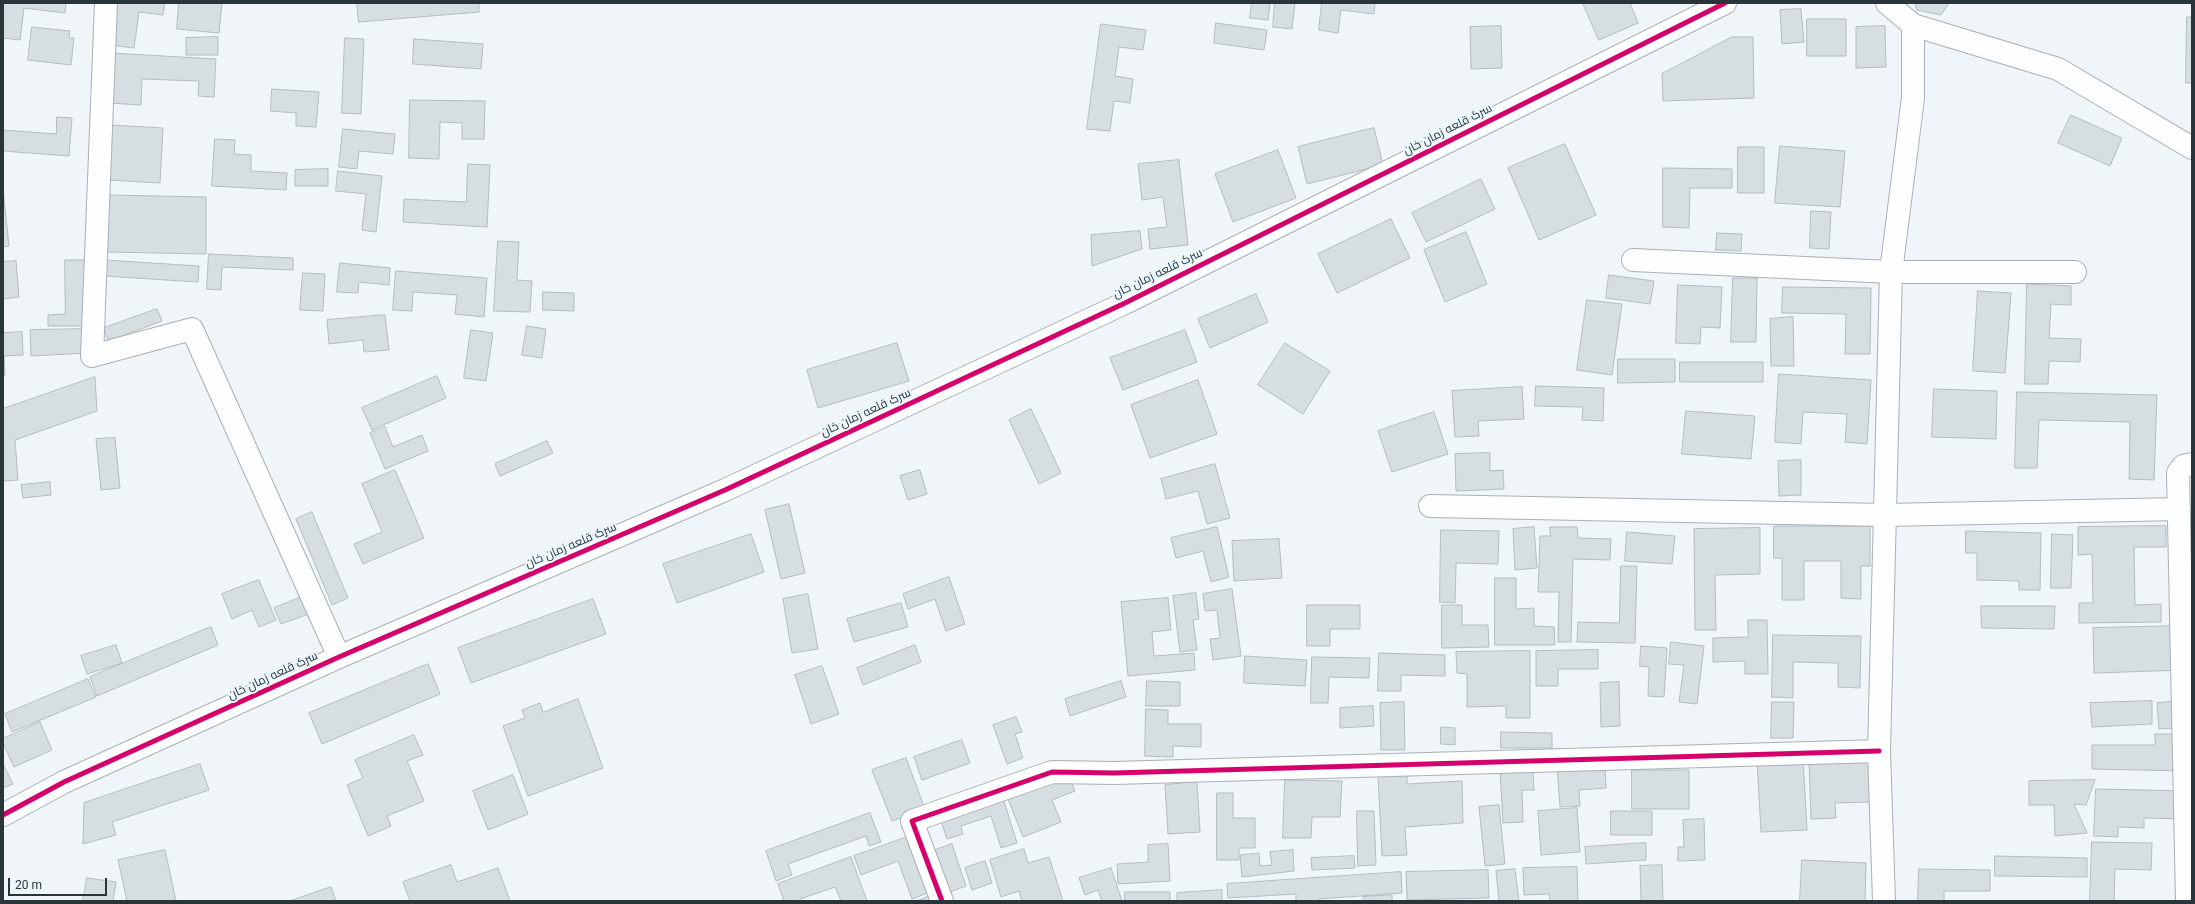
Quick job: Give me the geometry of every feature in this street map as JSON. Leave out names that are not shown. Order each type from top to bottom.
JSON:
[{"type":"street","points":[[106,3],[92,356],[192,329],[339,657]]},
{"type":"street","name":"سرک قلعه زمان خان","points":[[3,815],[64,782],[339,657],[725,490],[1110,309],[1725,3]]},
{"type":"street","points":[[1887,3],[1913,25],[2058,69],[2192,148]]},
{"type":"street","points":[[1884,901],[1879,751],[1891,272],[1913,98],[1913,25]]},
{"type":"street","points":[[1633,260],[1891,272],[2075,272]]},
{"type":"street","points":[[2186,901],[2178,473],[2183,466],[2192,464]]},
{"type":"street","points":[[1430,506],[1885,515],[2179,509]]},
{"type":"street","points":[[942,901],[912,821],[1052,772],[1114,773],[1879,751]]},
{"type":"building","points":[[3,3],[66,3],[65,13],[24,8],[20,40],[3,38]]},
{"type":"building","points":[[116,3],[165,3],[163,15],[139,12],[134,48],[110,45]]},
{"type":"building","points":[[179,3],[222,3],[219,33],[177,29]]},
{"type":"building","points":[[357,3],[479,3],[479,12],[359,22]]},
{"type":"building","points":[[1252,3],[1270,3],[1268,20],[1250,18]]},
{"type":"building","points":[[1275,3],[1295,3],[1292,29],[1273,27]]},
{"type":"building","points":[[1322,3],[1375,3],[1374,14],[1341,10],[1338,33],[1319,30]]},
{"type":"building","points":[[1583,3],[1630,3],[1638,23],[1599,40]]},
{"type":"building","points":[[1915,3],[1949,3],[1941,15],[1917,10]]},
{"type":"building","points":[[1801,9],[1804,42],[1782,44],[1780,10]]},
{"type":"building","points":[[2187,17],[2192,17],[2192,83],[2186,83]]},
{"type":"building","points":[[1807,19],[1846,19],[1846,56],[1807,56]]},
{"type":"building","points":[[1216,23],[1267,30],[1264,50],[1214,43]]},
{"type":"building","points":[[1101,24],[1146,30],[1143,50],[1119,47],[1115,76],[1133,79],[1130,103],[1114,101],[1110,131],[1087,129]]},
{"type":"building","points":[[1501,26],[1502,68],[1471,69],[1470,27]]},
{"type":"building","points":[[1885,26],[1886,67],[1856,68],[1856,27]]},
{"type":"building","points":[[32,27],[70,31],[69,38],[74,38],[71,65],[28,60]]},
{"type":"building","points":[[218,37],[218,55],[186,55],[186,38]]},
{"type":"building","points":[[1732,37],[1753,37],[1754,98],[1663,101],[1662,74]]},
{"type":"building","points":[[345,38],[364,39],[361,114],[342,113]]},
{"type":"building","points":[[414,39],[483,44],[481,69],[413,64]]},
{"type":"building","points":[[111,53],[216,59],[214,97],[198,96],[199,81],[142,79],[141,105],[109,103]]},
{"type":"building","points":[[272,89],[319,92],[316,127],[296,126],[296,113],[271,111]]},
{"type":"building","points":[[410,100],[485,101],[484,139],[462,139],[462,123],[440,122],[439,159],[409,158]]},
{"type":"building","points":[[2071,115],[2122,138],[2110,166],[2058,143]]},
{"type":"building","points":[[57,117],[72,118],[69,156],[3,151],[3,130],[56,134]]},
{"type":"building","points":[[111,125],[163,128],[160,183],[108,180]]},
{"type":"building","points":[[1374,128],[1383,165],[1307,184],[1298,147]]},
{"type":"building","points":[[343,129],[395,134],[393,154],[359,151],[357,169],[339,167]]},
{"type":"building","points":[[215,139],[235,140],[234,154],[251,155],[251,171],[287,173],[286,190],[212,186]]},
{"type":"building","points":[[1565,144],[1596,215],[1539,240],[1508,168]]},
{"type":"building","points":[[1780,146],[1845,151],[1840,207],[1775,203]]},
{"type":"building","points":[[1738,147],[1764,147],[1764,193],[1738,193]]},
{"type":"building","points":[[1278,150],[1296,198],[1233,222],[1215,174]]},
{"type":"building","points":[[1179,160],[1188,245],[1150,249],[1148,229],[1167,227],[1163,197],[1142,200],[1138,164]]},
{"type":"building","points":[[468,164],[490,165],[487,227],[403,222],[404,199],[466,202]]},
{"type":"building","points":[[1663,168],[1732,169],[1732,188],[1690,188],[1689,228],[1663,227]]},
{"type":"building","points":[[328,169],[328,186],[295,186],[295,170]]},
{"type":"building","points":[[338,171],[382,176],[376,232],[362,230],[366,194],[336,191]]},
{"type":"building","points":[[1481,179],[1495,209],[1426,242],[1412,213]]},
{"type":"building","points":[[3,189],[9,246],[3,247]]},
{"type":"building","points":[[109,195],[206,197],[206,254],[108,252]]},
{"type":"building","points":[[1811,211],[1831,212],[1829,249],[1810,248]]},
{"type":"building","points":[[1391,219],[1410,258],[1337,293],[1318,254]]},
{"type":"building","points":[[1140,231],[1142,249],[1092,266],[1091,235]]},
{"type":"building","points":[[1466,232],[1487,284],[1445,302],[1424,250]]},
{"type":"building","points":[[1717,233],[1742,234],[1741,251],[1716,250]]},
{"type":"building","points":[[498,241],[519,242],[517,280],[532,281],[530,312],[494,311]]},
{"type":"building","points":[[209,254],[293,258],[293,270],[222,267],[221,290],[207,289]]},
{"type":"building","points":[[65,260],[85,260],[86,326],[48,326],[48,315],[65,314]]},
{"type":"building","points":[[105,260],[199,266],[198,282],[104,276]]},
{"type":"building","points":[[16,261],[19,297],[3,299],[3,262]]},
{"type":"building","points":[[340,263],[390,268],[389,285],[359,282],[358,293],[337,292]]},
{"type":"building","points":[[396,271],[487,278],[484,317],[455,314],[457,295],[413,292],[412,311],[393,310]]},
{"type":"building","points":[[303,273],[325,274],[323,311],[300,310]]},
{"type":"building","points":[[1609,275],[1654,281],[1650,304],[1606,298]]},
{"type":"building","points":[[1733,278],[1757,278],[1756,342],[1731,342]]},
{"type":"building","points":[[2027,284],[2071,286],[2071,305],[2051,304],[2049,338],[2081,339],[2080,362],[2049,361],[2048,384],[2025,384]]},
{"type":"building","points":[[1678,285],[1722,287],[1720,328],[1701,327],[1700,344],[1676,343]]},
{"type":"building","points":[[1783,287],[1871,288],[1870,354],[1845,354],[1846,314],[1782,313]]},
{"type":"building","points":[[1978,291],[2011,293],[2005,373],[1973,371]]},
{"type":"building","points":[[543,292],[574,293],[574,311],[543,310]]},
{"type":"building","points":[[1256,294],[1268,322],[1210,348],[1198,319]]},
{"type":"building","points":[[1587,300],[1622,304],[1612,375],[1577,370]]},
{"type":"building","points":[[157,309],[162,321],[108,341],[104,328]]},
{"type":"building","points":[[385,315],[389,350],[364,352],[363,340],[329,344],[327,320]]},
{"type":"building","points":[[1793,317],[1794,366],[1771,366],[1770,319]]},
{"type":"building","points":[[527,326],[546,329],[542,358],[522,355]]},
{"type":"building","points":[[86,329],[87,353],[31,356],[30,330]]},
{"type":"building","points":[[471,330],[493,333],[486,381],[464,378]]},
{"type":"building","points":[[1185,330],[1197,362],[1123,390],[1110,358]]},
{"type":"building","points":[[22,332],[23,355],[4,356],[5,376],[3,376],[3,333]]},
{"type":"building","points":[[897,343],[909,381],[818,408],[807,370]]},
{"type":"building","points":[[1285,343],[1330,371],[1303,414],[1258,385]]},
{"type":"building","points":[[1618,359],[1675,359],[1675,382],[1618,383]]},
{"type":"building","points":[[1680,362],[1763,362],[1763,382],[1680,382]]},
{"type":"building","points":[[1779,374],[1871,380],[1867,444],[1845,442],[1847,414],[1803,412],[1801,444],[1775,442]]},
{"type":"building","points":[[437,376],[446,398],[372,430],[362,408]]},
{"type":"building","points":[[95,377],[97,411],[15,440],[18,480],[3,481],[3,409]]},
{"type":"building","points":[[1198,380],[1217,434],[1150,458],[1131,405]]},
{"type":"building","points":[[1536,386],[1604,388],[1603,421],[1582,420],[1583,407],[1535,406]]},
{"type":"building","points":[[1522,387],[1524,419],[1478,421],[1479,436],[1455,437],[1452,391]]},
{"type":"building","points":[[1934,389],[1997,391],[1996,439],[1932,437]]},
{"type":"building","points":[[2017,392],[2157,395],[2154,480],[2129,479],[2130,422],[2039,420],[2037,468],[2015,468]]},
{"type":"building","points":[[1031,409],[1061,473],[1039,484],[1009,420]]},
{"type":"building","points":[[1686,411],[1755,416],[1751,459],[1682,454]]},
{"type":"building","points":[[1434,412],[1448,454],[1392,472],[1378,431]]},
{"type":"building","points":[[385,427],[393,447],[422,435],[428,451],[385,469],[370,433]]},
{"type":"building","points":[[115,438],[120,488],[101,490],[96,439]]},
{"type":"building","points":[[547,441],[553,453],[500,476],[495,464]]},
{"type":"building","points":[[1490,453],[1490,471],[1503,470],[1504,489],[1456,491],[1455,454]]},
{"type":"building","points":[[1801,460],[1801,495],[1779,496],[1778,461]]},
{"type":"building","points":[[1215,464],[1230,518],[1207,524],[1198,491],[1166,499],[1161,479]]},
{"type":"building","points":[[395,470],[424,538],[363,564],[354,544],[382,532],[362,484]]},
{"type":"building","points":[[920,470],[927,494],[908,500],[900,476]]},
{"type":"building","points":[[50,482],[51,495],[23,498],[21,485]]},
{"type":"building","points":[[789,504],[805,573],[781,579],[765,510]]},
{"type":"building","points":[[312,512],[348,598],[332,605],[296,519]]},
{"type":"building","points":[[1774,526],[1870,526],[1870,566],[1861,566],[1861,599],[1841,598],[1841,561],[1804,561],[1804,600],[1782,600],[1782,558],[1774,558]]},
{"type":"building","points":[[2166,526],[2166,547],[2134,547],[2135,605],[2161,604],[2161,622],[2079,623],[2079,603],[2093,603],[2092,554],[2078,555],[2078,527]]},
{"type":"building","points":[[1217,527],[1229,577],[1211,582],[1203,551],[1176,558],[1171,538]]},
{"type":"building","points":[[1534,527],[1537,568],[1515,570],[1513,529]]},
{"type":"building","points":[[1550,527],[1577,527],[1578,538],[1611,539],[1610,560],[1573,559],[1571,642],[1558,642],[1559,592],[1538,592],[1540,536],[1550,536]]},
{"type":"building","points":[[1760,528],[1760,574],[1715,575],[1716,630],[1695,630],[1694,529]]},
{"type":"building","points":[[1441,530],[1499,531],[1498,564],[1456,563],[1455,603],[1440,602]]},
{"type":"building","points":[[1966,531],[2041,533],[2040,590],[2019,590],[2019,581],[1977,580],[1977,553],[1966,553]]},
{"type":"building","points":[[1627,532],[1675,536],[1672,564],[1625,561]]},
{"type":"building","points":[[751,534],[764,572],[677,603],[663,564]]},
{"type":"building","points":[[2052,534],[2073,535],[2071,588],[2051,588]]},
{"type":"building","points":[[1279,539],[1282,578],[1234,581],[1232,541]]},
{"type":"building","points":[[1621,566],[1637,566],[1635,643],[1577,642],[1578,622],[1619,623]]},
{"type":"building","points":[[949,577],[965,624],[946,631],[935,599],[908,609],[903,594]]},
{"type":"building","points":[[1495,578],[1516,578],[1516,609],[1534,608],[1534,626],[1554,627],[1555,645],[1495,645]]},
{"type":"building","points":[[259,580],[276,620],[259,627],[252,610],[232,619],[222,594]]},
{"type":"building","points":[[1232,589],[1241,656],[1213,660],[1210,639],[1220,638],[1217,610],[1205,611],[1203,594]]},
{"type":"building","points":[[1196,593],[1199,619],[1193,620],[1197,650],[1180,652],[1173,596]]},
{"type":"building","points":[[808,594],[818,649],[792,653],[783,599]]},
{"type":"building","points":[[307,595],[314,612],[281,624],[274,608]]},
{"type":"building","points":[[1168,598],[1171,630],[1152,632],[1154,656],[1194,653],[1195,670],[1128,676],[1121,602]]},
{"type":"building","points":[[593,599],[606,634],[471,683],[458,648]]},
{"type":"building","points":[[901,603],[908,627],[854,642],[847,619]]},
{"type":"building","points":[[1307,605],[1360,605],[1360,629],[1330,629],[1330,646],[1307,646]]},
{"type":"building","points":[[1442,605],[1462,605],[1462,625],[1488,625],[1489,647],[1442,648]]},
{"type":"building","points":[[1981,606],[2055,606],[2054,629],[1982,628]]},
{"type":"building","points":[[1748,620],[1767,620],[1768,674],[1745,674],[1745,661],[1713,662],[1713,638],[1748,637]]},
{"type":"building","points":[[2184,626],[2185,670],[2094,673],[2093,628]]},
{"type":"building","points":[[211,627],[218,645],[97,696],[90,677]]},
{"type":"building","points":[[1773,635],[1861,636],[1860,688],[1838,687],[1838,663],[1793,662],[1793,698],[1772,697]]},
{"type":"building","points":[[1671,642],[1704,646],[1697,704],[1679,702],[1684,665],[1669,664]]},
{"type":"building","points":[[116,645],[122,663],[87,674],[81,656]]},
{"type":"building","points":[[915,645],[921,662],[863,685],[857,668]]},
{"type":"building","points":[[1641,646],[1667,648],[1664,697],[1648,696],[1649,667],[1640,666]]},
{"type":"building","points":[[1598,650],[1598,669],[1558,669],[1558,686],[1536,686],[1536,651]]},
{"type":"building","points":[[1530,651],[1530,718],[1506,718],[1506,706],[1467,707],[1467,674],[1457,673],[1456,652]]},
{"type":"building","points":[[1379,653],[1445,655],[1445,676],[1401,675],[1401,691],[1378,691]]},
{"type":"building","points":[[1245,656],[1307,660],[1305,686],[1244,683]]},
{"type":"building","points":[[1312,657],[1370,658],[1369,678],[1329,677],[1328,703],[1311,703]]},
{"type":"building","points":[[428,664],[440,694],[322,744],[309,713]]},
{"type":"building","points":[[822,666],[839,714],[811,724],[795,675]]},
{"type":"building","points":[[88,679],[96,697],[12,732],[5,714]]},
{"type":"building","points":[[1121,681],[1126,697],[1070,716],[1065,699]]},
{"type":"building","points":[[1147,681],[1180,682],[1180,706],[1146,706]]},
{"type":"building","points":[[1619,682],[1620,726],[1601,727],[1600,683]]},
{"type":"building","points":[[578,699],[603,768],[528,796],[503,726],[525,718],[522,710],[540,703],[543,712]]},
{"type":"building","points":[[2152,701],[2152,724],[2092,727],[2090,703]]},
{"type":"building","points":[[2186,701],[2187,727],[2159,729],[2157,703]]},
{"type":"building","points":[[1404,702],[1405,750],[1381,750],[1380,703]]},
{"type":"building","points":[[1772,702],[1794,702],[1793,738],[1771,738]]},
{"type":"building","points":[[1373,706],[1374,726],[1340,728],[1340,708]]},
{"type":"building","points":[[1146,709],[1168,710],[1168,724],[1201,724],[1201,747],[1173,746],[1173,757],[1145,756]]},
{"type":"building","points":[[1016,717],[1022,732],[1015,734],[1023,758],[1007,764],[993,725]]},
{"type":"building","points":[[40,722],[52,750],[14,767],[3,743],[3,739]]},
{"type":"building","points":[[1441,727],[1455,728],[1455,745],[1441,744]]},
{"type":"building","points":[[1501,732],[1552,733],[1552,748],[1501,748]]},
{"type":"building","points":[[2155,734],[2186,734],[2186,771],[2092,769],[2092,745],[2155,745]]},
{"type":"building","points":[[414,735],[423,755],[407,761],[424,801],[387,816],[391,826],[368,836],[347,785],[363,778],[355,760]]},
{"type":"building","points":[[962,740],[970,763],[922,780],[914,757]]},
{"type":"building","points":[[1803,757],[1807,830],[1761,832],[1757,759]]},
{"type":"building","points":[[1869,757],[1870,802],[1835,803],[1836,818],[1811,819],[1809,759]]},
{"type":"building","points":[[906,758],[925,809],[892,821],[872,770]]},
{"type":"building","points":[[3,764],[13,784],[3,788]]},
{"type":"building","points":[[200,764],[209,790],[112,822],[116,835],[83,844],[84,803]]},
{"type":"building","points":[[1605,764],[1606,788],[1579,790],[1580,806],[1560,807],[1557,767]]},
{"type":"building","points":[[1533,770],[1534,790],[1522,790],[1523,822],[1503,823],[1500,771]]},
{"type":"building","points":[[1632,770],[1689,770],[1689,809],[1632,809]]},
{"type":"building","points":[[1407,774],[1407,784],[1462,781],[1463,823],[1405,827],[1407,855],[1382,856],[1378,776]]},
{"type":"building","points":[[513,775],[528,814],[488,830],[473,791]]},
{"type":"building","points":[[1069,775],[1075,791],[1052,800],[1061,822],[1023,837],[1008,799]]},
{"type":"building","points":[[1285,780],[1342,781],[1340,817],[1312,817],[1311,838],[1283,838]]},
{"type":"building","points":[[2095,780],[2086,805],[2074,804],[2087,833],[2055,836],[2054,805],[2029,805],[2029,781]]},
{"type":"building","points":[[1197,782],[1200,832],[1168,834],[1165,785]]},
{"type":"building","points":[[2096,789],[2188,791],[2187,819],[2144,818],[2144,828],[2118,827],[2118,837],[2094,836]]},
{"type":"building","points":[[1217,793],[1233,793],[1233,818],[1255,818],[1255,848],[1239,848],[1239,860],[1217,860]]},
{"type":"building","points":[[1003,798],[1017,843],[1001,848],[991,816],[961,826],[963,834],[947,839],[940,818]]},
{"type":"building","points":[[1499,805],[1505,864],[1485,866],[1479,807]]},
{"type":"building","points":[[1577,808],[1580,852],[1541,855],[1538,811]]},
{"type":"building","points":[[1357,811],[1374,811],[1376,865],[1358,866]]},
{"type":"building","points":[[1611,811],[1652,811],[1652,835],[1611,835]]},
{"type":"building","points":[[870,813],[881,842],[869,846],[866,836],[788,864],[792,875],[776,881],[766,851]]},
{"type":"building","points":[[1704,819],[1705,860],[1678,861],[1678,847],[1684,847],[1683,820]]},
{"type":"building","points":[[910,836],[930,892],[912,899],[898,861],[861,875],[854,856]]},
{"type":"building","points":[[2092,842],[2152,843],[2151,870],[2115,869],[2114,901],[2090,901]]},
{"type":"building","points":[[1646,843],[1646,860],[1586,864],[1585,847]]},
{"type":"building","points":[[952,844],[966,886],[947,893],[932,851]]},
{"type":"building","points":[[1168,844],[1170,881],[1118,884],[1117,864],[1148,862],[1148,845]]},
{"type":"building","points":[[1024,849],[1028,863],[1049,857],[1063,901],[1022,901],[1019,891],[1001,897],[990,860]]},
{"type":"building","points":[[165,850],[176,901],[127,901],[118,860]]},
{"type":"building","points":[[1293,850],[1294,871],[1242,877],[1240,855],[1259,853],[1260,866],[1272,865],[1270,852]]},
{"type":"building","points":[[1354,856],[1355,868],[1312,870],[1311,858]]},
{"type":"building","points":[[1995,856],[2087,858],[2087,877],[1995,876]]},
{"type":"building","points":[[851,857],[867,901],[841,901],[835,887],[800,899],[801,901],[784,901],[778,884]]},
{"type":"building","points":[[1802,860],[1866,863],[1865,901],[1800,901]]},
{"type":"building","points":[[985,861],[992,883],[972,890],[965,868]]},
{"type":"building","points":[[451,865],[457,882],[498,868],[510,901],[410,901],[403,882]]},
{"type":"building","points":[[1662,865],[1663,901],[1641,901],[1640,866]]},
{"type":"building","points":[[1577,867],[1578,901],[1550,901],[1549,894],[1524,895],[1523,868]]},
{"type":"building","points":[[1111,868],[1122,901],[1102,901],[1098,890],[1085,895],[1079,878]]},
{"type":"building","points":[[1515,869],[1519,901],[1499,901],[1496,871]]},
{"type":"building","points":[[1919,869],[1990,870],[1990,891],[1944,891],[1944,901],[1918,901]]},
{"type":"building","points":[[1488,870],[1489,898],[1407,900],[1406,872]]},
{"type":"building","points":[[1401,872],[1402,893],[1319,899],[1319,901],[1296,901],[1296,894],[1228,898],[1227,884]]},
{"type":"building","points":[[87,878],[116,882],[113,901],[83,901]]},
{"type":"building","points":[[331,887],[336,901],[290,901]]},
{"type":"building","points":[[1222,890],[1222,901],[1177,901],[1177,893]]},
{"type":"building","points":[[1125,892],[1170,892],[1170,901],[1125,901]]},
{"type":"building","points":[[1392,895],[1392,901],[1363,901],[1363,897]]},
{"type":"building","points":[[930,896],[932,901],[917,901]]},
{"type":"cycle path","points":[[3,815],[64,782],[339,657],[725,490],[1125,303],[1725,3]]},
{"type":"cycle path","points":[[942,901],[912,821],[1052,772],[1114,773],[1879,751]]}]
